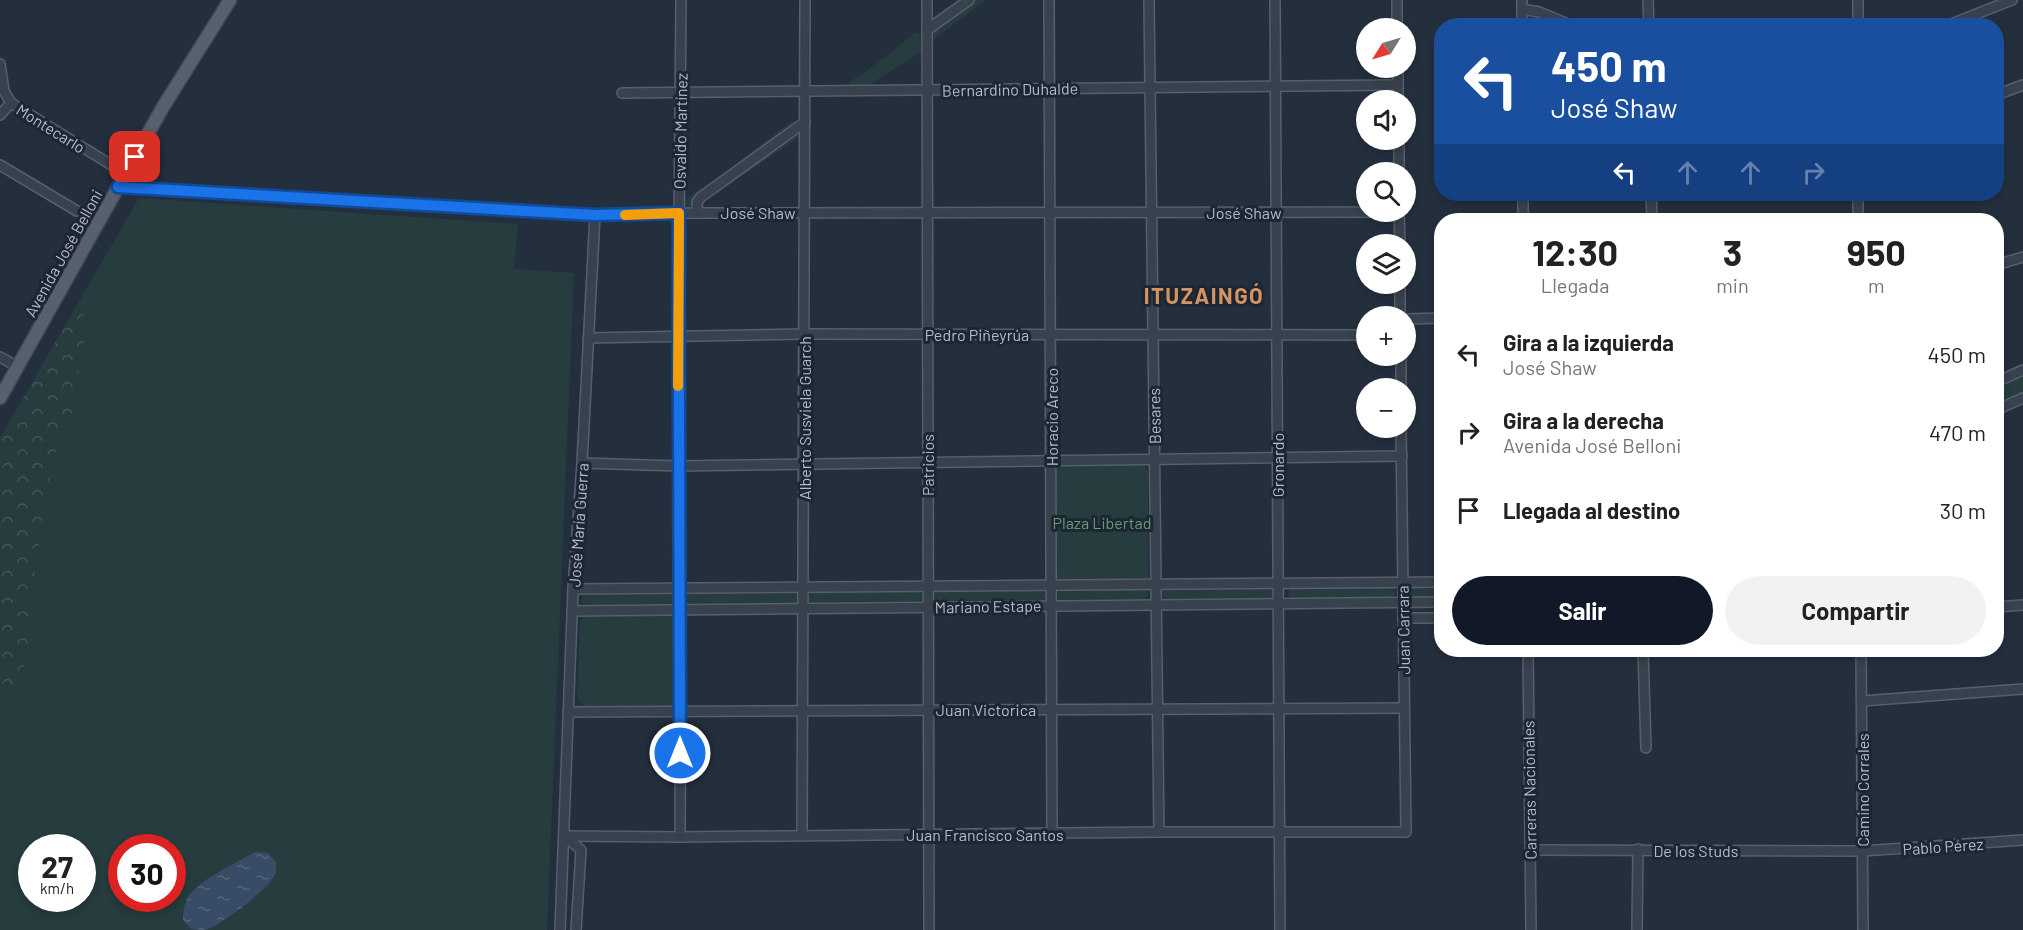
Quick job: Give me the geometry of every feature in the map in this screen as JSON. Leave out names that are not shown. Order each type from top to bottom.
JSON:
[{"type":"main road","name":"Avenida José Belloni","points":[[0,398],[164,107],[230,0]]},
{"type":"street","name":"Osvaldo Martínez","points":[[680,837],[681,609],[678,336],[681,0]]},
{"type":"street","name":"Alberto Susviela Guarch","points":[[802,836],[805,0]]},
{"type":"street","name":"Patricios","points":[[927,0],[929,930]]},
{"type":"street","points":[[927,30],[969,0]]},
{"type":"street","name":"Horacio Areco","points":[[1049,0],[1052,834]]},
{"type":"street","name":"Besares","points":[[1149,0],[1159,832]]},
{"type":"street","name":"Gronardo","points":[[1275,0],[1280,930]]},
{"type":"street","points":[[1397,0],[1397,18]]},
{"type":"street","points":[[1648,0],[1649,18]]},
{"type":"street","points":[[1858,0],[1858,18]]},
{"type":"street","points":[[1966,18],[2012,0]]},
{"type":"street","points":[[1522,5],[1554,18]]},
{"type":"street","name":"Montecarlo","points":[[0,64],[4,91],[11,103],[126,174]]},
{"type":"street","points":[[1398,78],[1398,90]]},
{"type":"street","name":"Bernardino Duhalde","points":[[622,93],[1398,85]]},
{"type":"street","points":[[2004,92],[2023,85]]},
{"type":"street","points":[[0,115],[11,103]]},
{"type":"street","points":[[697,213],[697,202],[701,197],[805,122]]},
{"type":"street","points":[[0,165],[77,211]]},
{"type":"street","name":"José Shaw","points":[[118,187],[595,215],[805,212],[1356,212]]},
{"type":"street","name":"José María Guerra","points":[[560,930],[573,589],[595,215]]},
{"type":"street","points":[[2004,263],[2023,257]]},
{"type":"street","points":[[1416,319],[1434,318]]},
{"type":"street","name":"Pedro Piñeyrúa","points":[[588,338],[804,334],[1356,335]]},
{"type":"street","points":[[0,357],[18,367]]},
{"type":"street","points":[[2004,378],[2023,370]]},
{"type":"street","points":[[2004,406],[2023,398]]},
{"type":"street","name":"Juan Carrara","points":[[1401,438],[1406,832]]},
{"type":"street","points":[[582,463],[678,466],[1402,456]]},
{"type":"street","name":"Mariano Estape","points":[[573,589],[1434,582]]},
{"type":"street","name":"Mariano Estape","points":[[572,610],[1434,602]]},
{"type":"street","points":[[2004,606],[2023,604]]},
{"type":"street","points":[[1403,618],[1434,618]]},
{"type":"street","name":"Carreras Nacionales","points":[[1528,657],[1531,930]]},
{"type":"street","points":[[1643,657],[1646,748]]},
{"type":"street","name":"Camino Corrales","points":[[1861,657],[1863,930]]},
{"type":"street","points":[[1862,701],[2023,689]]},
{"type":"street","name":"Juan Victorica","points":[[568,712],[1404,708]]},
{"type":"street","name":"Juan Francisco Santos","points":[[565,836],[1406,832]]},
{"type":"street","points":[[565,836],[581,850],[576,930]]},
{"type":"street","name":"Pablo Pérez","points":[[1862,851],[2023,840]]},
{"type":"street","points":[[1637,930],[1638,849]]},
{"type":"street","name":"De los Studs","points":[[1530,850],[1862,851]]},
{"type":"green space","points":[[956,0],[986,0],[929,43],[929,21]]},
{"type":"green space","points":[[915,33],[919,33],[923,50],[868,86],[848,86],[849,82],[863,74]]},
{"type":"green space","points":[[799,120],[803,135],[704,202],[704,210],[690,210],[682,205],[681,202],[792,121]]},
{"type":"green space","points":[[139,198],[518,224],[514,269],[574,273],[547,930],[0,930],[0,438]]},
{"type":"green space","points":[[83,295],[84,351],[73,411],[57,446],[43,512],[26,663],[13,684],[0,697],[0,438]]},
{"type":"green space","points":[[2023,376],[2023,392],[2004,400],[2004,385]]},
{"type":"green space","name":"Plaza Libertad","points":[[1143,464],[1148,471],[1148,579],[1059,580],[1055,574],[1055,469],[1059,466]]},
{"type":"green space","points":[[1392,587],[1396,591],[1391,597],[1291,598],[1288,594],[1291,588]]},
{"type":"green space","points":[[1410,588],[1434,588],[1434,597],[1410,597],[1407,592]]},
{"type":"green space","points":[[1269,589],[1273,593],[1268,598],[1164,599],[1162,595],[1164,590]]},
{"type":"green space","points":[[1145,590],[1148,594],[1144,599],[1060,600],[1057,597],[1059,591]]},
{"type":"green space","points":[[934,591],[1043,591],[1046,595],[1042,600],[934,601],[932,593]]},
{"type":"green space","points":[[920,592],[924,596],[919,601],[811,602],[808,599],[811,593]]},
{"type":"green space","points":[[686,594],[795,594],[799,598],[794,603],[687,604]]},
{"type":"green space","points":[[584,595],[672,595],[675,603],[584,605],[581,601]]},
{"type":"green space","points":[[674,614],[677,617],[677,700],[669,706],[584,706],[580,702],[577,695],[580,622],[584,617]]},
{"type":"water","points":[[256,852],[268,853],[276,862],[276,873],[269,884],[243,907],[215,926],[204,930],[191,929],[183,920],[188,897],[200,884]]},
{"type":"slow traffic","points":[[625,215],[679,213],[678,386]]},
{"type":"district","name":"ITUZAINGÓ","points":[[1204,295]]},
{"type":"route","points":[[135,157],[118,187],[595,215],[679,213],[680,753]]}]
